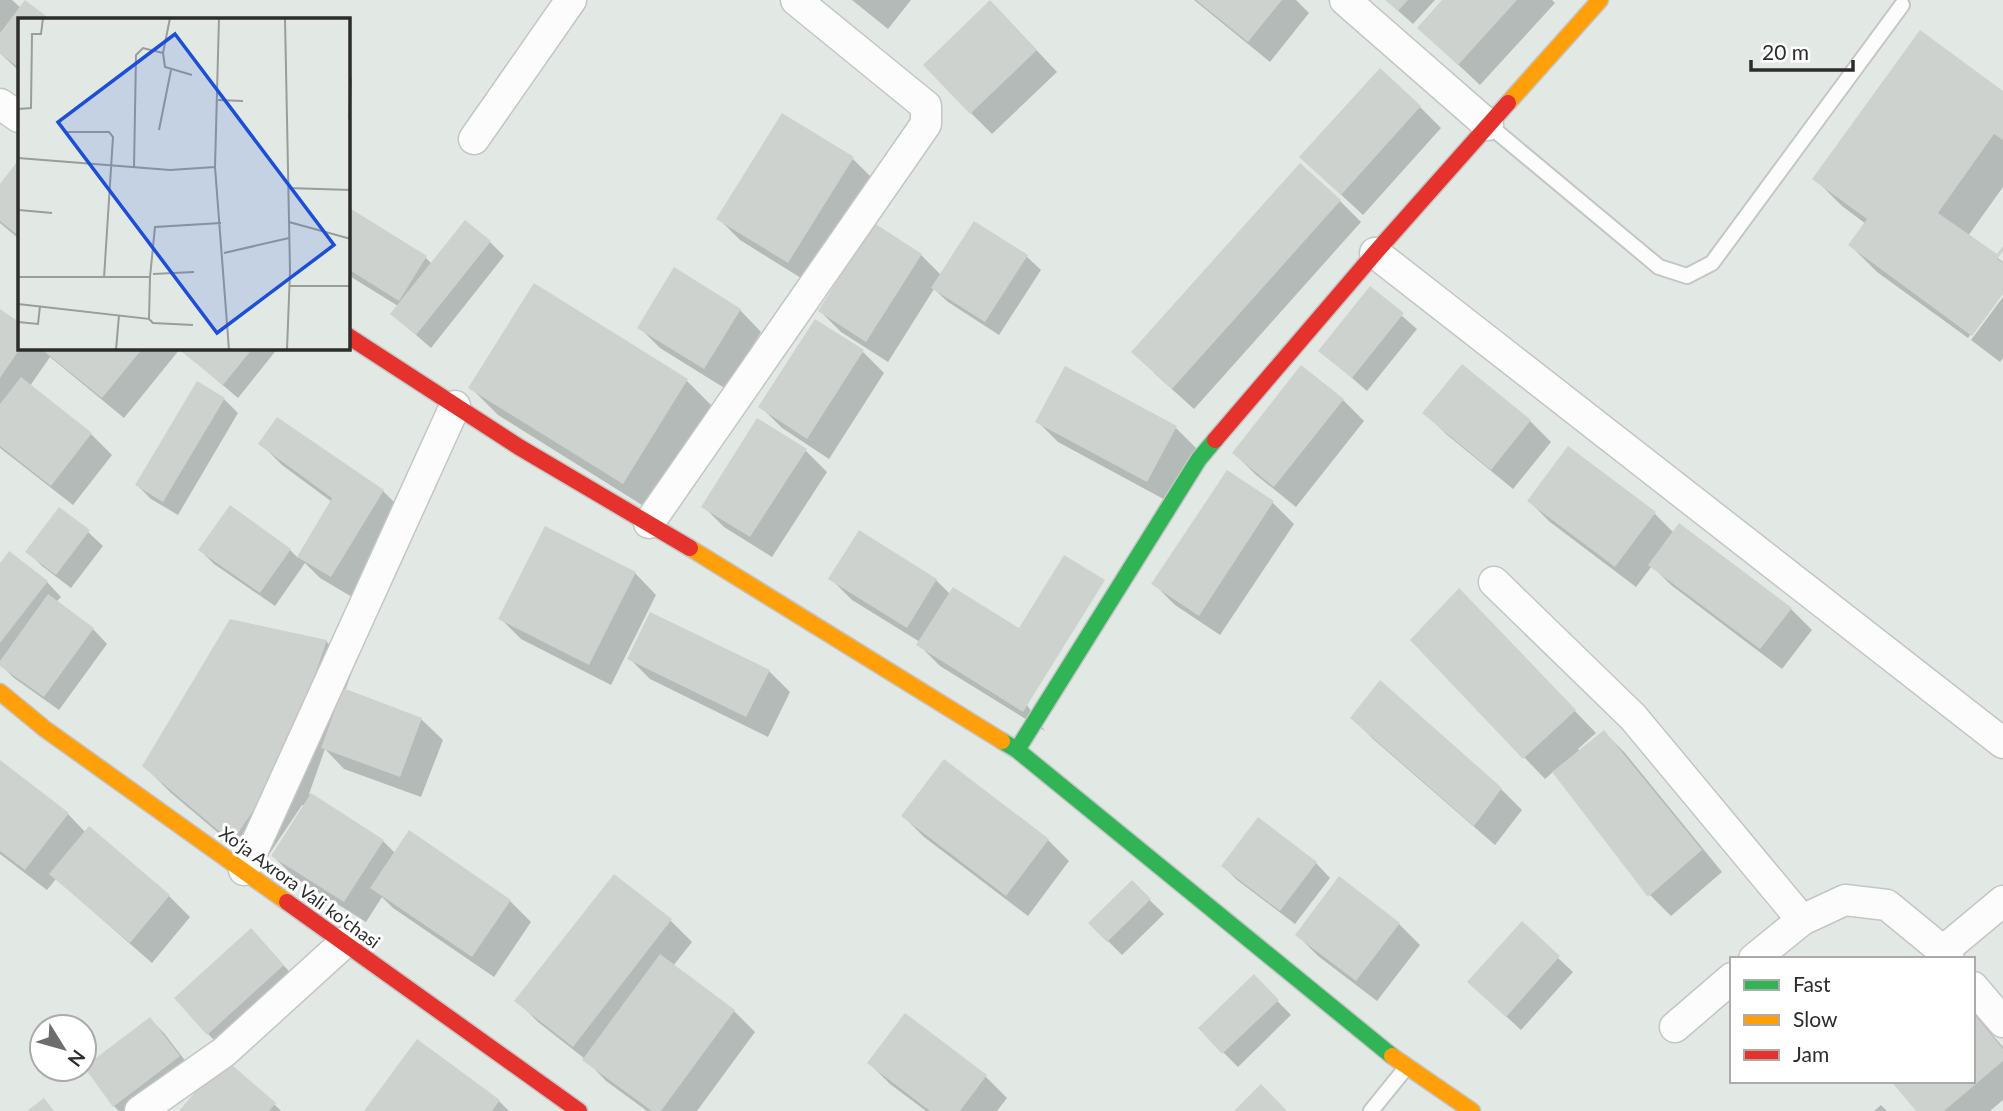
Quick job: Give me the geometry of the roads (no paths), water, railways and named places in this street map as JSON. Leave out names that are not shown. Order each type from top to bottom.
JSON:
[{"type":"street","points":[[474,139],[571,0]]},
{"type":"street","points":[[649,523],[926,124],[926,106],[796,0]]},
{"type":"street","points":[[1345,0],[1488,125]]},
{"type":"street","points":[[1017,750],[1199,459],[1375,253],[1600,0]]},
{"type":"street","points":[[0,104],[18,116]]},
{"type":"street","points":[[1375,253],[2003,743]]},
{"type":"street","points":[[350,337],[455,406],[1017,750],[1406,1068],[1472,1111]]},
{"type":"street","points":[[244,870],[455,406]]},
{"type":"street","points":[[1494,582],[1633,717],[1802,920]]},
{"type":"street","name":"Xo'ja Axrora Vali ko'chasi","points":[[0,692],[45,729],[345,942],[549,1097],[579,1111]]},
{"type":"street","points":[[1756,957],[1802,920],[1845,900],[1887,905],[1946,955],[2003,901]]},
{"type":"street","points":[[140,1111],[224,1052],[345,942]]},
{"type":"street","points":[[1675,1027],[1730,980]]},
{"type":"street","points":[[1975,989],[2003,1022]]},
{"type":"lane","points":[[1488,125],[1659,267],[1686,276],[1712,263],[1902,5]]},
{"type":"lane","points":[[1371,1111],[1406,1068]]}]
